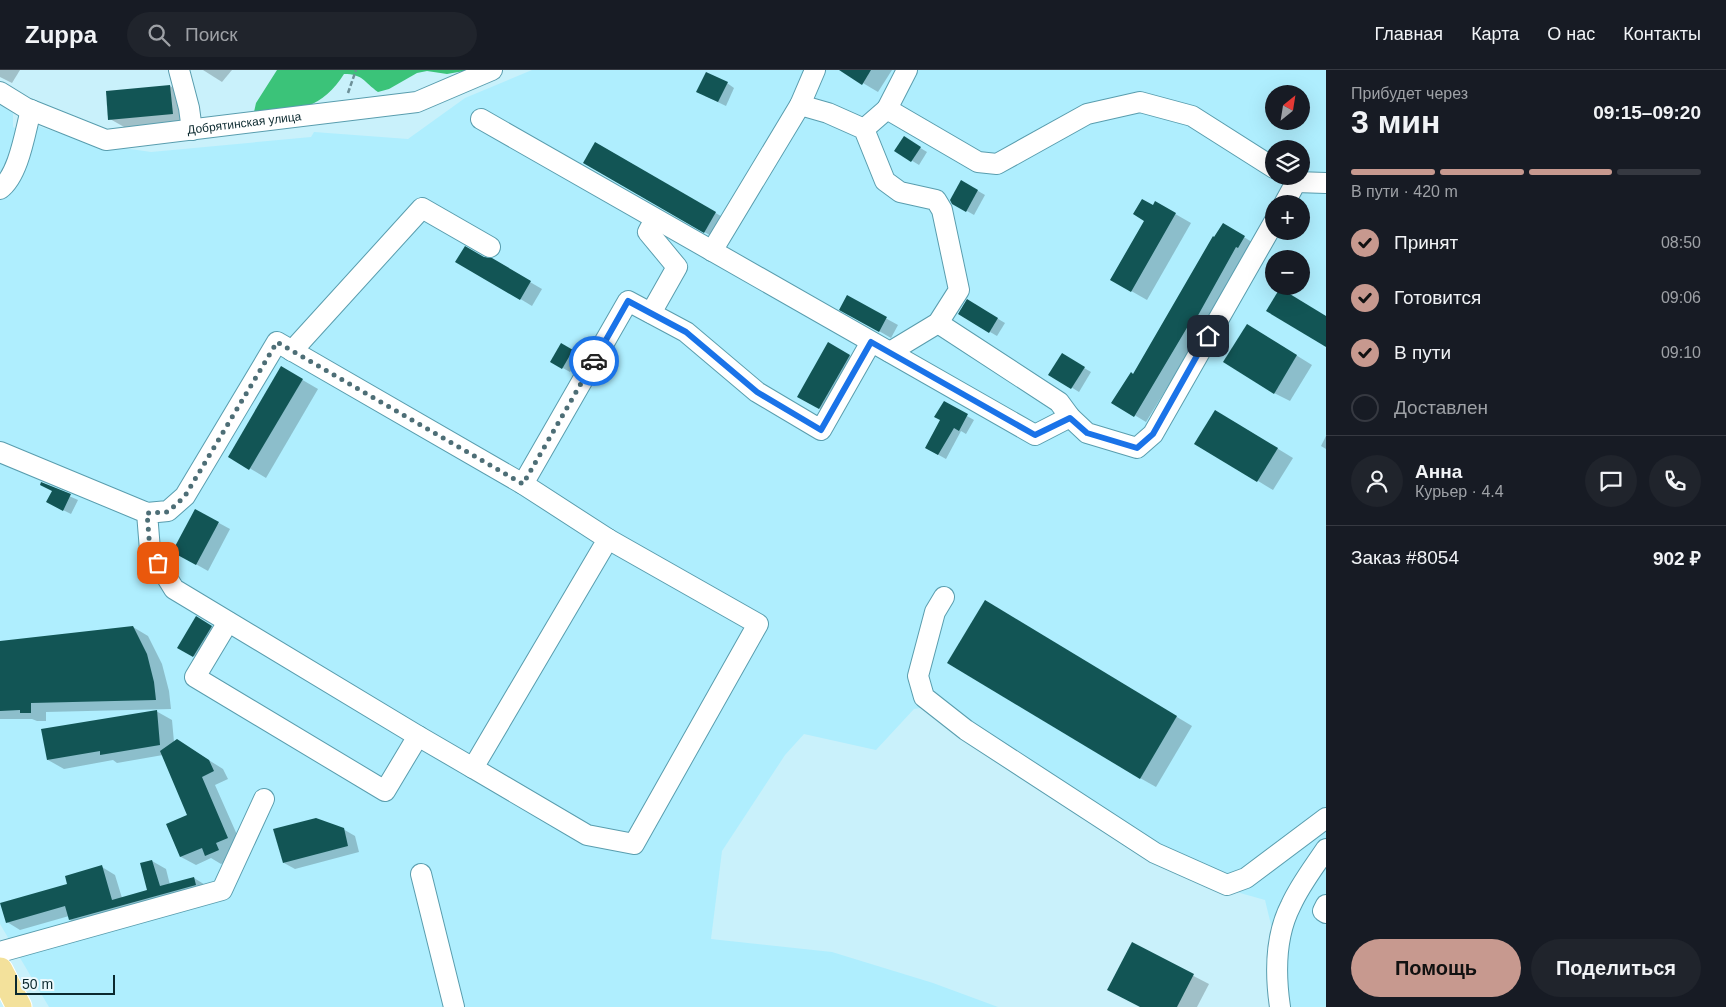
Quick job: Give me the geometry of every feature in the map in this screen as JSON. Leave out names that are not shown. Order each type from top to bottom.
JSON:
[{"type":"main road","points":[[0,970],[19,1007]]},
{"type":"street","points":[[179,70],[189,108],[192,130]]},
{"type":"street","name":"Добрятинская улица","points":[[0,92],[31,110],[106,140],[417,102],[492,70]]},
{"type":"street","points":[[712,251],[800,105],[815,70]]},
{"type":"street","points":[[864,129],[887,109],[907,70]]},
{"type":"street","points":[[887,109],[978,162],[997,164],[1087,114],[1140,102],[1192,116],[1265,162]]},
{"type":"street","points":[[800,105],[828,113],[864,129],[884,181],[900,192],[936,200],[942,210],[960,290],[938,323],[890,352]]},
{"type":"street","points":[[0,189],[6,185],[16,165],[31,110]]},
{"type":"street","points":[[481,119],[1035,435],[1070,418]]},
{"type":"street","points":[[1310,182],[1326,184]]},
{"type":"street","points":[[292,351],[422,208],[490,247]]},
{"type":"street","points":[[651,314],[677,267],[648,232],[655,219]]},
{"type":"street","points":[[938,323],[1059,402],[1070,418],[1087,433],[1137,448],[1153,434],[1265,238]]},
{"type":"street","points":[[523,484],[628,301],[686,332],[757,392],[821,430],[871,342]]},
{"type":"street","points":[[0,452],[147,513],[168,512],[185,496],[277,342],[523,484],[608,539],[758,624],[634,844],[587,835],[174,589],[150,550],[147,513]]},
{"type":"street","points":[[473,768],[608,539]]},
{"type":"street","points":[[944,597],[935,612],[918,676],[924,697],[966,730],[1155,853],[1227,885],[1246,878],[1326,818]]},
{"type":"street","points":[[228,622],[195,677],[319,752],[385,791],[418,736]]},
{"type":"street","points":[[0,952],[222,890],[264,798]]},
{"type":"street","points":[[1280,1007],[1276,982],[1280,932],[1291,904],[1326,849]]},
{"type":"street","points":[[421,874],[454,1007]]},
{"type":"street","points":[[1326,905],[1323,911],[1326,913]]},
{"type":"path","points":[[342,111],[356,70]]},
{"type":"shaded area","points":[[532,70],[1326,70],[1326,1007],[1273,1007],[1272,929],[1265,900],[1233,891],[927,707],[914,709],[876,750],[804,734],[785,755],[722,851],[711,939],[832,952],[933,983],[998,1007],[49,1007],[0,924],[0,105],[13,113],[13,127],[26,134],[35,125],[89,143],[151,152],[311,137],[314,132],[408,139],[465,98]]},
{"type":"green space","points":[[277,70],[470,70],[447,74],[427,71],[417,73],[389,89],[378,92],[363,79],[355,75],[344,74],[336,85],[318,101],[285,114],[259,119],[254,112],[256,103]]},
{"type":"building","points":[[839,70],[871,70],[862,85]]},
{"type":"building","points":[[706,72],[728,82],[718,102],[696,92]]},
{"type":"building","points":[[170,85],[173,114],[108,120],[106,91]]},
{"type":"building","points":[[904,136],[921,147],[911,162],[894,151]]},
{"type":"building","points":[[595,142],[716,212],[704,233],[583,163]]},
{"type":"building","points":[[961,180],[978,190],[966,212],[952,204],[950,200]]},
{"type":"building","points":[[1142,199],[1153,205],[1155,201],[1176,213],[1131,292],[1110,280],[1144,221],[1133,214]]},
{"type":"building","points":[[1223,223],[1245,236],[1238,248],[1236,247],[1191,328],[1188,326],[1134,417],[1111,403],[1131,372],[1133,374],[1213,236]]},
{"type":"building","points":[[465,246],[484,257],[492,258],[531,281],[520,300],[455,262]]},
{"type":"building","points":[[847,295],[887,317],[879,332],[839,310]]},
{"type":"building","points":[[1276,295],[1292,295],[1326,316],[1326,347],[1266,311]]},
{"type":"building","points":[[967,299],[998,318],[989,333],[958,314]]},
{"type":"building","points":[[1247,324],[1297,355],[1274,394],[1223,362]]},
{"type":"building","points":[[828,342],[850,355],[819,409],[797,397]]},
{"type":"building","points":[[561,343],[573,350],[562,369],[550,362]]},
{"type":"building","points":[[1062,353],[1085,367],[1071,389],[1048,375]]},
{"type":"building","points":[[281,366],[303,379],[249,470],[228,457]]},
{"type":"building","points":[[944,401],[968,414],[959,431],[954,428],[938,455],[925,448],[940,420],[934,417]]},
{"type":"building","points":[[1215,410],[1278,448],[1257,482],[1194,444]]},
{"type":"building","points":[[41,482],[71,494],[63,511],[46,502],[52,491],[40,485]]},
{"type":"building","points":[[195,509],[219,522],[196,565],[172,552]]},
{"type":"building","points":[[985,600],[1177,716],[1140,779],[947,663]]},
{"type":"building","points":[[196,616],[212,626],[193,657],[177,648]]},
{"type":"building","points":[[133,626],[147,654],[156,700],[31,703],[31,713],[20,713],[20,710],[0,711],[0,641]]},
{"type":"building","points":[[157,710],[160,745],[100,755],[100,751],[47,760],[41,729]]},
{"type":"building","points":[[177,739],[209,760],[214,771],[202,777],[228,838],[216,843],[219,850],[205,856],[202,848],[180,857],[166,824],[187,815],[160,751]]},
{"type":"building","points":[[316,818],[344,828],[348,846],[283,863],[273,829]]},
{"type":"building","points":[[152,860],[160,886],[194,877],[196,885],[69,920],[65,906],[6,923],[0,903],[67,884],[65,876],[102,865],[112,900],[147,890],[140,863]]},
{"type":"building","points":[[1132,942],[1194,974],[1177,1007],[1140,1007],[1107,990]]},
{"type":"way so far","points":[[158,563],[150,550],[147,513],[168,512],[185,496],[277,342],[523,484],[594,361]]},
{"type":"route","points":[[594,361],[628,301],[686,332],[757,392],[821,430],[871,342],[1035,435],[1070,418],[1087,433],[1137,448],[1153,434],[1208,336]]}]
